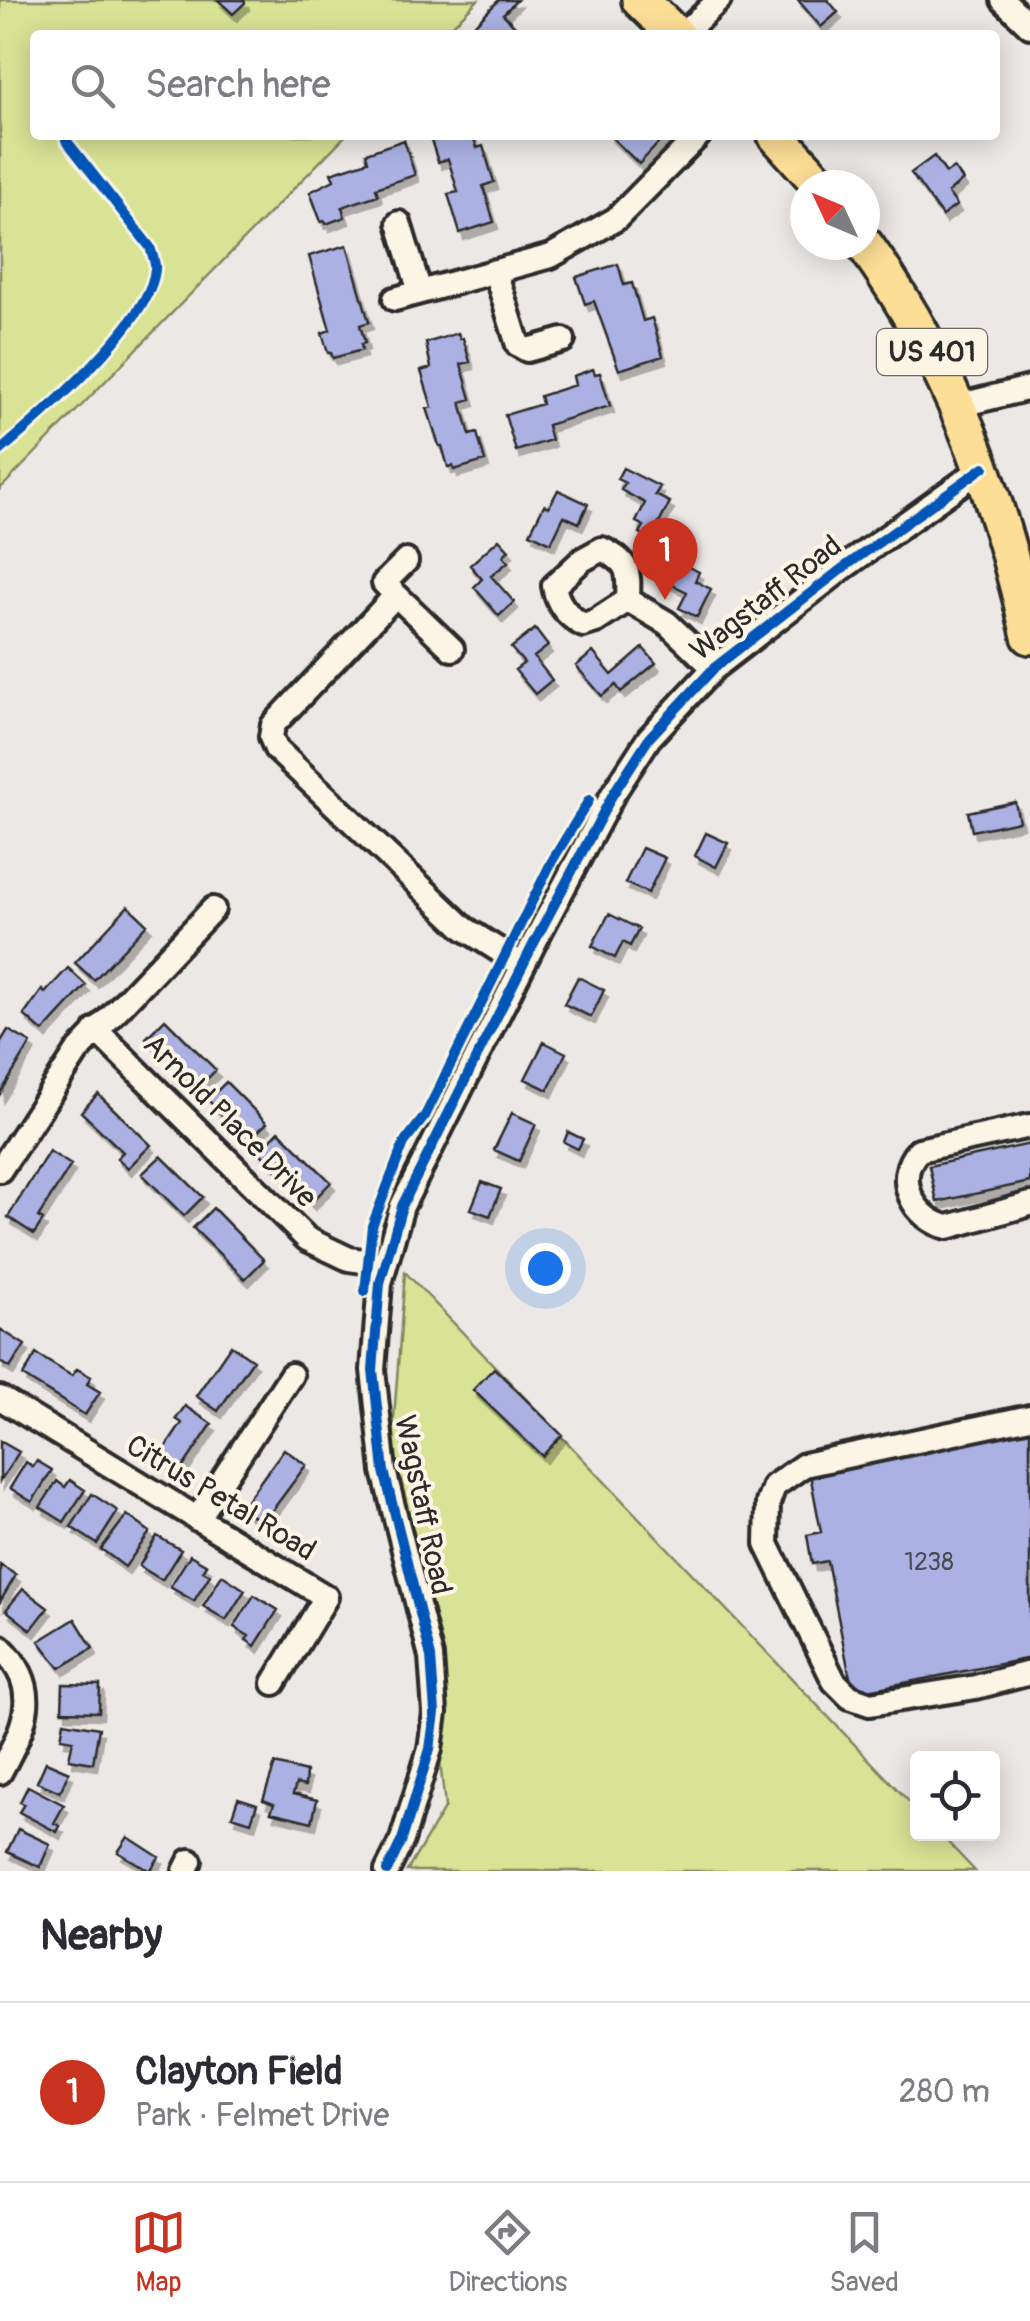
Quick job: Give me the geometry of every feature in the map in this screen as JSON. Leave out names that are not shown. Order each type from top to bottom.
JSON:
[{"type":"highway","points":[[640,0],[673,30]]},
{"type":"highway","points":[[781,140],[811,170]]},
{"type":"highway","name":"US 401","points":[[874,260],[936,358],[984,467],[1010,551],[1030,636]]},
{"type":"street","points":[[685,30],[719,0]]},
{"type":"street","points":[[1003,0],[1030,26]]},
{"type":"street","points":[[395,299],[550,256],[616,219],[694,140]]},
{"type":"street","points":[[399,223],[420,292]]},
{"type":"street","points":[[495,271],[518,344],[527,350],[564,340]]},
{"type":"street","points":[[957,406],[1030,388]]},
{"type":"street","name":"Wagstaff Road","points":[[388,1871],[402,1840],[430,1750],[436,1712],[431,1656],[394,1515],[377,1421],[376,1314],[384,1264],[402,1206],[612,794],[649,738],[714,668],[843,568],[984,467]]},
{"type":"street","points":[[406,562],[384,583],[452,650]]},
{"type":"street","points":[[396,595],[273,725],[271,738],[276,748],[464,928],[522,965]]},
{"type":"street","points":[[628,600],[667,623],[714,668]]},
{"type":"street","points":[[0,1170],[77,1052],[213,909]]},
{"type":"street","name":"Arnold Place Drive","points":[[96,1030],[307,1239],[350,1259],[384,1264]]},
{"type":"street","points":[[1030,1126],[919,1150],[907,1170],[912,1202],[934,1224],[948,1227],[1030,1204]]},
{"type":"street","points":[[197,1518],[291,1375]]},
{"type":"street","name":"Citrus Petal Road","points":[[0,1398],[326,1598],[274,1683]]},
{"type":"street","points":[[1030,1417],[804,1465],[774,1486],[768,1503],[768,1544],[820,1655],[834,1681],[850,1697],[870,1704],[1030,1674]]},
{"type":"street","points":[[0,1647],[21,1674],[27,1708],[21,1733],[0,1772]]},
{"type":"green space","points":[[0,0],[478,0],[448,30],[30,30],[30,140],[341,140],[0,489]]},
{"type":"green space","points":[[405,1272],[910,1803],[910,1841],[947,1841],[975,1871],[407,1871],[445,1807],[426,1631],[390,1472]]},
{"type":"building","points":[[218,0],[244,0],[245,3],[233,14]]},
{"type":"building","points":[[499,0],[517,0],[503,14],[516,27],[513,30],[477,30],[473,26]]},
{"type":"building","points":[[798,0],[828,0],[838,12],[821,27]]},
{"type":"building","points":[[404,140],[415,175],[376,188],[378,195],[342,207],[345,217],[321,222],[310,192],[334,180],[331,173],[368,161],[366,153]]},
{"type":"building","points":[[431,140],[475,140],[477,148],[483,146],[494,182],[483,186],[494,222],[460,233],[448,194],[458,192],[448,159],[438,162]]},
{"type":"building","points":[[614,140],[661,140],[639,164]]},
{"type":"building","points":[[934,156],[946,173],[954,168],[963,180],[948,193],[957,205],[942,216],[911,173]]},
{"type":"building","points":[[347,245],[369,322],[360,325],[365,343],[361,344],[362,350],[333,358],[322,333],[330,330],[309,256]]},
{"type":"building","points":[[618,264],[624,285],[632,283],[643,321],[652,318],[663,356],[619,370],[594,301],[585,304],[576,277]]},
{"type":"building","points":[[458,333],[470,362],[461,364],[471,399],[461,402],[470,435],[477,433],[485,461],[454,470],[453,466],[448,467],[439,446],[421,371],[431,368],[426,343]]},
{"type":"building","points":[[593,369],[595,374],[600,373],[610,406],[547,425],[551,440],[516,451],[505,415],[542,404],[540,396],[575,385],[573,376]]},
{"type":"building","points":[[623,468],[660,487],[655,495],[670,502],[651,539],[640,533],[644,526],[636,522],[645,503],[621,490],[625,483],[617,479]]},
{"type":"building","points":[[558,490],[588,504],[579,523],[564,516],[551,543],[530,533],[544,505],[549,507]]},
{"type":"building","points":[[499,539],[509,550],[503,556],[508,562],[491,576],[514,602],[499,616],[474,587],[482,579],[470,565]]},
{"type":"building","points":[[673,559],[699,572],[695,581],[711,589],[697,617],[679,608],[687,592],[663,580]]},
{"type":"building","points":[[535,629],[548,646],[534,657],[552,680],[535,694],[515,670],[524,663],[511,648]]},
{"type":"building","points":[[643,648],[656,663],[621,692],[616,685],[602,696],[576,666],[593,652],[612,675]]},
{"type":"building","points":[[1015,802],[1019,821],[972,831],[968,812]]},
{"type":"building","points":[[706,833],[728,843],[716,867],[695,856]]},
{"type":"building","points":[[642,848],[665,858],[648,893],[625,883]]},
{"type":"building","points":[[128,906],[147,924],[94,980],[75,963]]},
{"type":"building","points":[[609,914],[639,929],[630,946],[623,942],[615,958],[592,946]]},
{"type":"building","points":[[68,968],[86,985],[43,1032],[24,1015],[42,990],[45,993]]},
{"type":"building","points":[[578,977],[604,990],[591,1017],[564,1004]]},
{"type":"building","points":[[165,1019],[216,1070],[197,1089],[146,1038]]},
{"type":"building","points":[[8,1030],[31,1043],[0,1094],[0,1043]]},
{"type":"building","points":[[544,1042],[566,1053],[548,1090],[525,1079]]},
{"type":"building","points":[[226,1082],[267,1123],[248,1141],[208,1100]]},
{"type":"building","points":[[98,1094],[151,1145],[128,1168],[117,1158],[123,1152],[81,1112]]},
{"type":"building","points":[[512,1113],[536,1124],[519,1161],[494,1150]]},
{"type":"building","points":[[279,1131],[331,1182],[311,1203],[259,1152]]},
{"type":"building","points":[[568,1132],[583,1139],[578,1149],[564,1142]]},
{"type":"building","points":[[1030,1144],[1030,1182],[937,1202],[929,1166]]},
{"type":"building","points":[[49,1151],[71,1165],[38,1217],[43,1220],[34,1234],[8,1217]]},
{"type":"building","points":[[161,1156],[203,1197],[184,1216],[142,1174]]},
{"type":"building","points":[[482,1182],[501,1189],[490,1216],[471,1209]]},
{"type":"building","points":[[213,1208],[264,1260],[245,1279],[193,1228]]},
{"type":"building","points":[[0,1329],[25,1345],[10,1368],[0,1362]]},
{"type":"building","points":[[231,1345],[253,1360],[218,1411],[196,1396]]},
{"type":"building","points":[[36,1354],[72,1376],[77,1369],[91,1377],[87,1384],[100,1392],[85,1415],[23,1376]]},
{"type":"building","points":[[494,1368],[562,1435],[542,1456],[473,1390]]},
{"type":"building","points":[[185,1406],[212,1424],[179,1473],[158,1459],[182,1423],[176,1419]]},
{"type":"building","points":[[1030,1429],[1030,1658],[853,1693],[827,1561],[812,1564],[807,1535],[821,1532],[810,1474]]},
{"type":"building","points":[[0,1441],[19,1452],[0,1481]]},
{"type":"building","points":[[284,1449],[306,1465],[263,1523],[241,1508]]},
{"type":"building","points":[[37,1461],[52,1470],[32,1502],[10,1488],[26,1462],[33,1467]]},
{"type":"building","points":[[70,1480],[85,1490],[64,1522],[40,1507],[57,1481],[65,1487]]},
{"type":"building","points":[[92,1494],[118,1511],[97,1544],[71,1527]]},
{"type":"building","points":[[127,1515],[150,1532],[125,1567],[101,1549]]},
{"type":"building","points":[[157,1536],[181,1550],[162,1580],[139,1566]]},
{"type":"building","points":[[190,1555],[207,1565],[203,1571],[210,1575],[194,1601],[170,1587]]},
{"type":"building","points":[[0,1565],[16,1575],[0,1602]]},
{"type":"building","points":[[222,1575],[245,1590],[226,1620],[203,1606]]},
{"type":"building","points":[[23,1589],[48,1608],[31,1630],[6,1610]]},
{"type":"building","points":[[254,1595],[278,1610],[255,1646],[246,1640],[249,1636],[234,1627]]},
{"type":"building","points":[[75,1619],[93,1648],[60,1668],[39,1641]]},
{"type":"building","points":[[63,1684],[100,1685],[99,1712],[62,1711]]},
{"type":"building","points":[[64,1722],[99,1728],[93,1763],[69,1759],[73,1740],[61,1738]]},
{"type":"building","points":[[46,1762],[69,1772],[60,1792],[37,1782]]},
{"type":"building","points":[[275,1764],[306,1772],[305,1786],[296,1784],[293,1794],[317,1800],[312,1822],[271,1812],[274,1804],[263,1800]]},
{"type":"building","points":[[28,1786],[64,1805],[54,1823],[60,1826],[57,1832],[19,1812]]},
{"type":"building","points":[[238,1798],[257,1804],[251,1822],[232,1816]]},
{"type":"building","points":[[18,1829],[50,1844],[40,1867],[7,1852]]},
{"type":"building","points":[[128,1837],[159,1857],[150,1871],[118,1852]]},
{"type":"cycle path","points":[[0,451],[115,341],[149,291],[155,269],[150,247],[66,140]]},
{"type":"cycle path","points":[[387,1871],[402,1840],[430,1749],[435,1713],[431,1657],[384,1471],[373,1370],[380,1283],[402,1206],[534,943],[613,794],[649,738],[714,668],[843,568],[984,467]]},
{"type":"cycle path","points":[[365,1291],[372,1226],[404,1143],[425,1116],[552,861],[589,800]]},
{"type":"place","name":"Clayton Field","points":[[665,600]]}]
